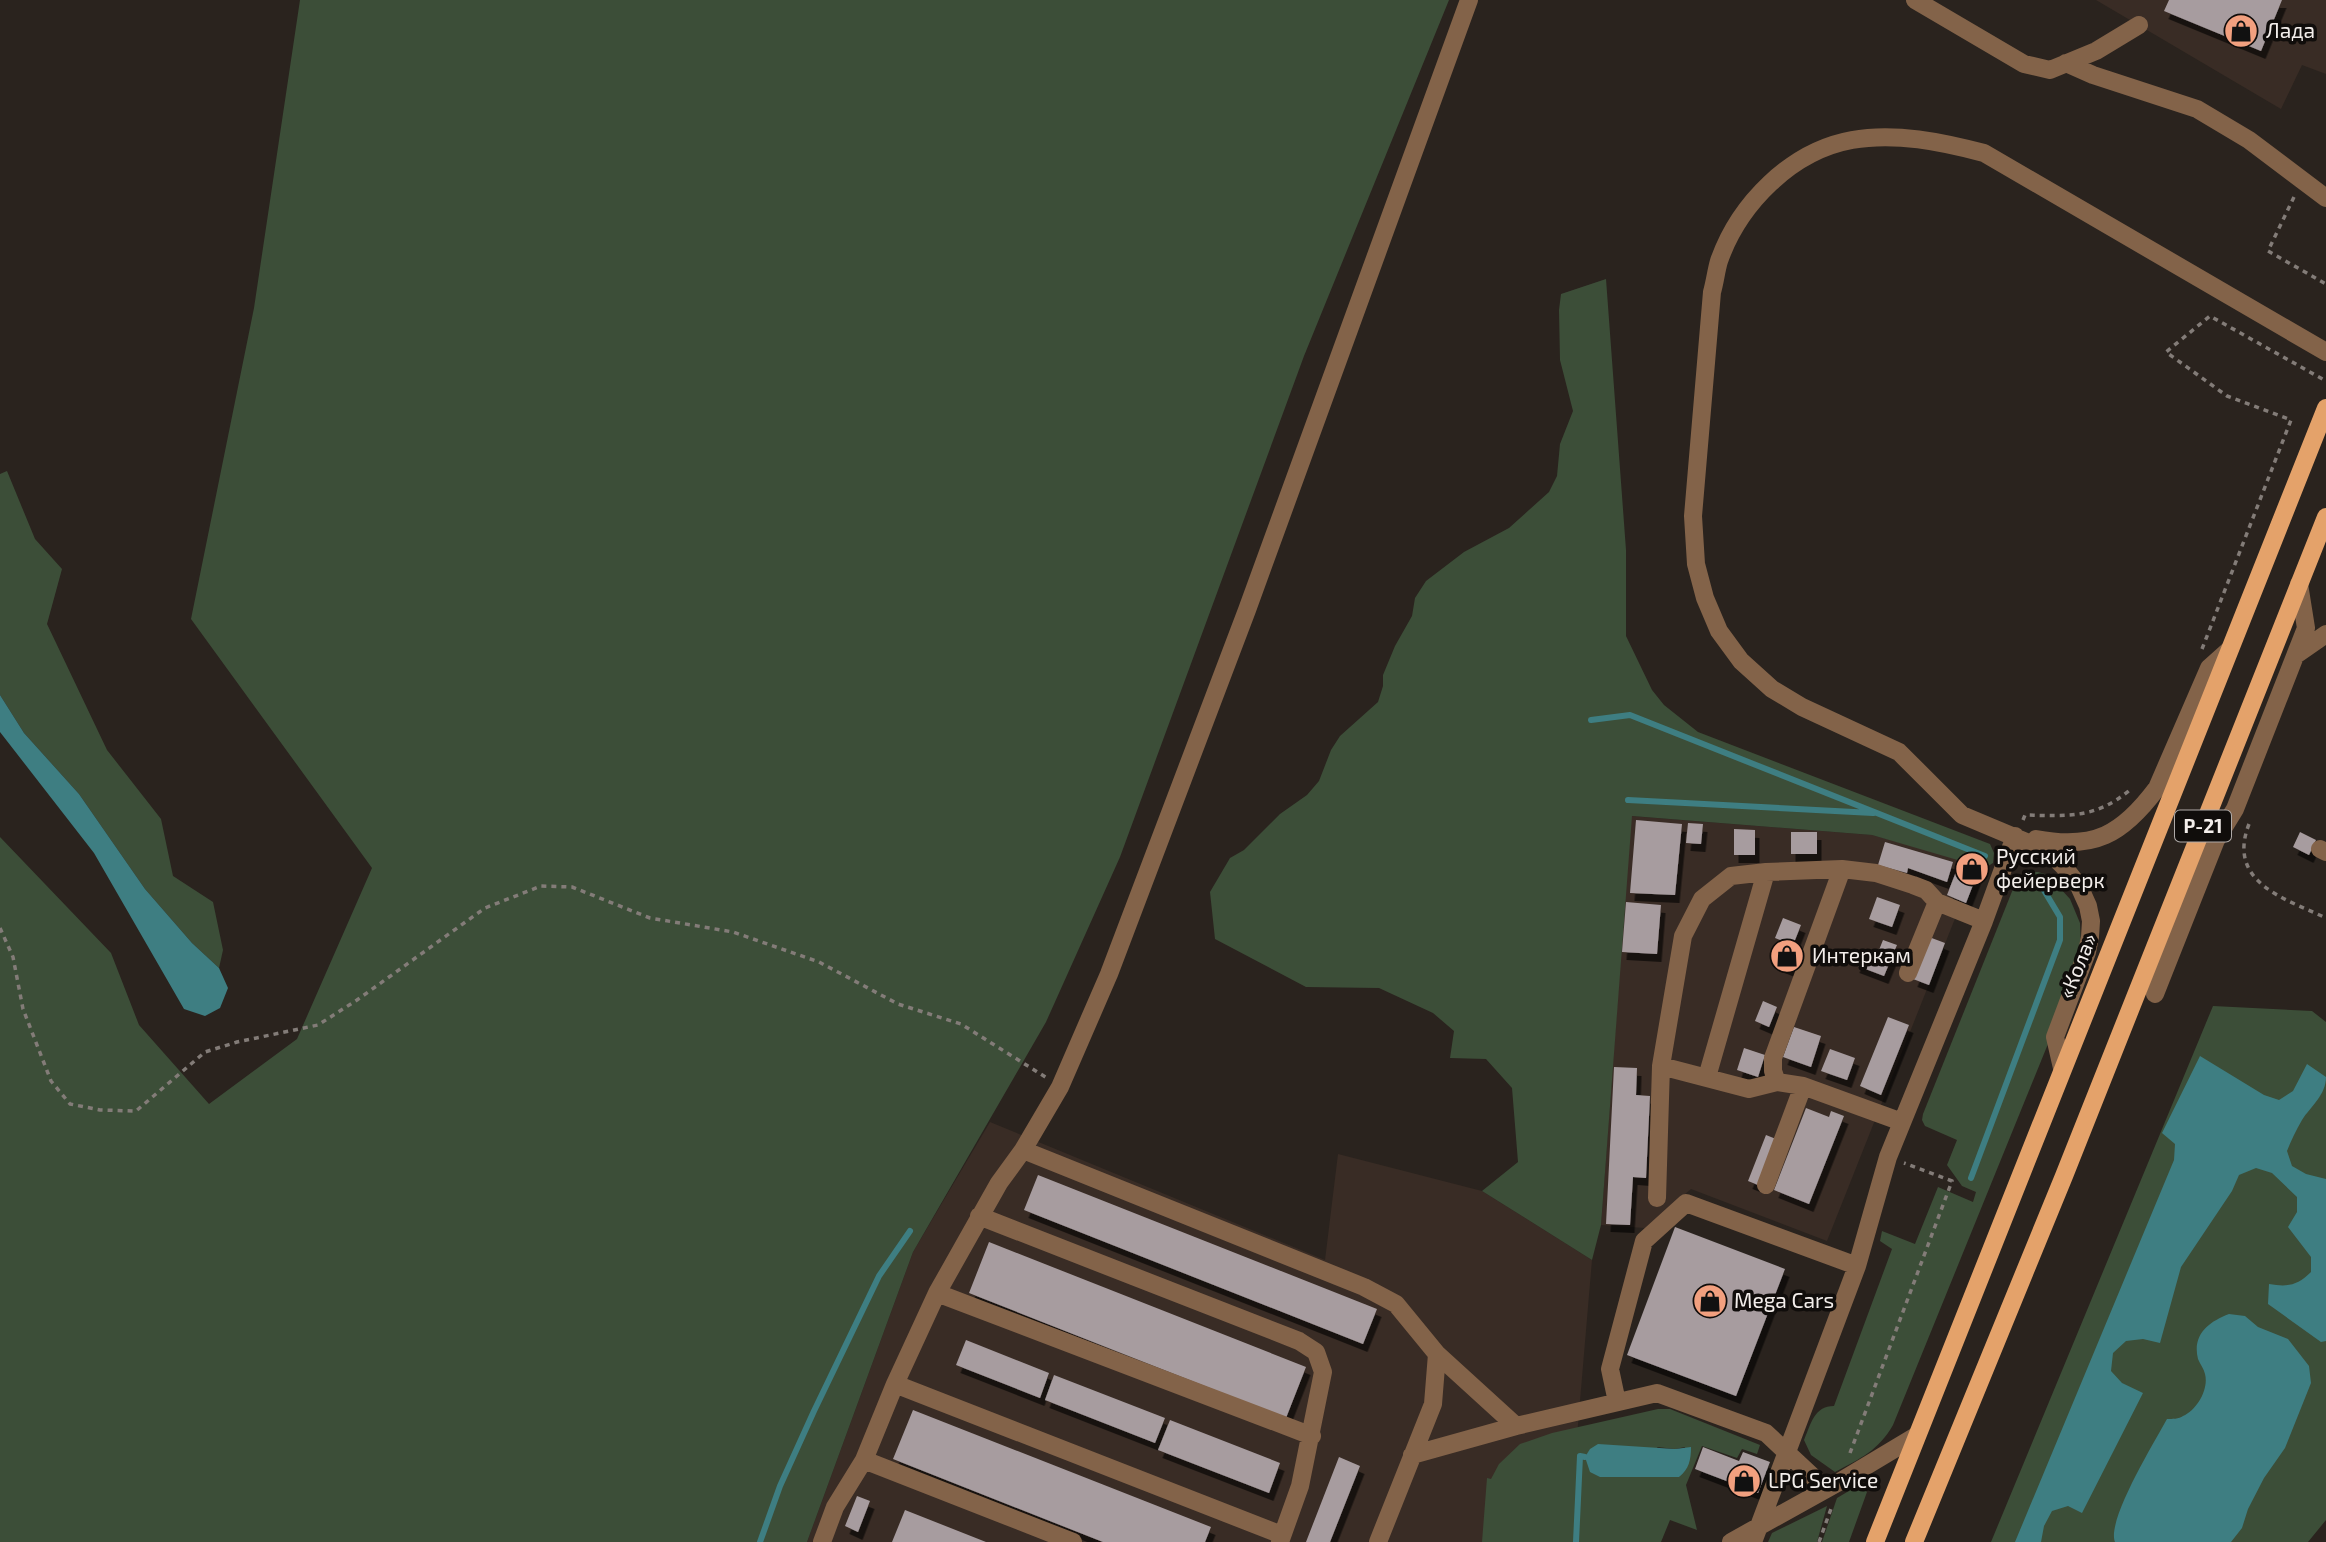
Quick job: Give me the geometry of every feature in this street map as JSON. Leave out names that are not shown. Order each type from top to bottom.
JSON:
[{"type":"main road","name":"«Кола»","points":[[1875,1542],[2326,408]]},
{"type":"main road","name":"Р-21","points":[[1914,1542],[2064,1176],[2326,517]]},
{"type":"street","points":[[822,1542],[835,1507],[864,1460],[937,1293],[979,1216],[1023,1150],[1060,1087],[1109,974],[1247,610],[1469,0]]},
{"type":"street","points":[[1915,0],[2024,64],[2050,70],[2096,51],[2139,25]]},
{"type":"street","points":[[2066,63],[2093,75],[2197,108],[2249,140],[2326,198]]},
{"type":"street","points":[[2062,1068],[2055,1037],[2087,953],[2091,921],[2079,886],[2048,851],[1962,814],[1899,752],[1802,707],[1772,690],[1741,661],[1720,631],[1704,598],[1696,564],[1693,516],[1712,292],[1719,262],[1731,234],[1748,207],[1773,179],[1812,153],[1851,140],[1894,138],[1943,142],[1984,153],[2326,352]]},
{"type":"street","points":[[2155,994],[2216,840],[2235,809],[2306,628],[2299,584]]},
{"type":"street","points":[[2295,655],[2326,634]]},
{"type":"street","points":[[2015,836],[2055,843],[2081,844],[2101,838],[2133,817],[2157,788],[2209,668],[2228,651]]},
{"type":"street","points":[[1756,1535],[1857,1266],[1888,1157],[2015,836]]},
{"type":"street","points":[[1657,1198],[1661,1066],[1683,936],[1702,899],[1731,876],[1842,869],[1877,873],[1913,885],[1926,890],[1937,902],[1984,920]]},
{"type":"street","points":[[1777,1082],[1773,1071],[1773,1058],[1842,869]]},
{"type":"street","points":[[1707,1077],[1766,872]]},
{"type":"street","points":[[1908,973],[1937,902]]},
{"type":"street","points":[[1661,1066],[1749,1089],[1777,1082],[1803,1086],[1902,1122]]},
{"type":"street","points":[[1766,1185],[1803,1086]]},
{"type":"street","points":[[1023,1150],[1364,1287],[1396,1304],[1437,1354],[1516,1426]]},
{"type":"street","points":[[1616,1402],[1609,1369],[1644,1241],[1686,1203],[1857,1266]]},
{"type":"street","points":[[895,1384],[1281,1538],[1300,1486],[1312,1436],[1323,1372],[1316,1352],[1299,1341],[979,1216]]},
{"type":"street","points":[[937,1293],[1312,1436]]},
{"type":"street","points":[[1378,1542],[1433,1404],[1437,1354]]},
{"type":"street","points":[[1412,1455],[1516,1426],[1657,1393],[1766,1433],[1833,1485]]},
{"type":"street","points":[[1731,1542],[1756,1535],[1916,1436]]},
{"type":"street","points":[[864,1460],[1073,1542]]},
{"type":"path","points":[[2290,203],[2268,251],[2326,284]]},
{"type":"path","points":[[2198,658],[2291,420],[2227,396],[2166,352],[2210,316],[2326,382]]},
{"type":"path","points":[[2015,836],[2025,815],[2078,816],[2116,801],[2133,787]]},
{"type":"path","points":[[2255,879],[2265,889],[2326,918]]},
{"type":"path","points":[[0,928],[13,957],[23,1009],[51,1081],[70,1104],[100,1110],[136,1111],[205,1052],[237,1042],[318,1025],[368,993],[485,908],[541,886],[572,887],[650,918],[733,932],[819,962],[898,1004],[961,1024],[1060,1087]]},
{"type":"path","points":[[1858,1431],[1952,1181],[1888,1157]]},
{"type":"path","points":[[1819,1542],[1833,1485]]},
{"type":"shaded area","points":[[2096,0],[2326,0],[2326,74],[2302,65],[2281,109]]},
{"type":"shaded area","points":[[1631,816],[1872,835],[1961,859],[1966,903],[1962,902],[1958,911],[1827,1241],[1691,1189],[1645,1228],[1601,1225]]},
{"type":"shaded area","points":[[990,1122],[1325,1260],[1338,1154],[1482,1191],[1592,1260],[1568,1542],[807,1542],[913,1252]]},
{"type":"green space","points":[[300,0],[1449,0],[1304,356],[1120,857],[1046,1022],[913,1252],[807,1542],[0,1542],[0,837],[111,953],[139,1025],[209,1104],[297,1039],[372,868],[191,619],[254,308]]},
{"type":"green space","points":[[1606,279],[1626,550],[1626,636],[1652,690],[1664,705],[1698,732],[1990,844],[1994,853],[1993,863],[1985,868],[1872,835],[1632,816],[1601,1225],[1592,1260],[1482,1191],[1518,1162],[1512,1088],[1486,1059],[1450,1058],[1454,1031],[1433,1013],[1379,988],[1306,987],[1215,939],[1210,892],[1230,858],[1244,850],[1280,814],[1307,795],[1319,781],[1331,750],[1340,736],[1378,702],[1383,675],[1412,616],[1415,598],[1426,581],[1464,552],[1509,528],[1549,492],[1557,476],[1560,444],[1573,411],[1560,360],[1561,294]]},
{"type":"green space","points":[[7,471],[35,539],[62,569],[47,624],[107,750],[161,819],[173,876],[213,902],[223,950],[219,968],[192,943],[145,889],[79,794],[24,733],[0,695],[0,474]]},
{"type":"green space","points":[[2027,872],[2048,875],[2070,899],[2080,923],[2081,949],[2052,1034],[1893,1425],[1875,1448],[1835,1472],[1811,1455],[1804,1440],[1818,1413],[1834,1406],[1892,1249],[1880,1241],[1882,1231],[1915,1244],[1938,1187],[1973,1202],[1976,1192],[1962,1186],[1947,1165],[1957,1140],[1925,1126],[1922,1120],[2015,884]]},
{"type":"green space","points":[[2213,1006],[2312,1011],[2326,1022],[2326,1520],[2308,1542],[1991,1542]]},
{"type":"green space","points":[[1658,1409],[1670,1409],[1760,1445],[1757,1454],[1742,1449],[1737,1458],[1702,1446],[1686,1485],[1697,1530],[1670,1520],[1661,1542],[1482,1542],[1487,1478],[1491,1479],[1499,1464],[1520,1444],[1552,1433]],"holes":[[[1657,1447],[1685,1447],[1679,1477]]]},
{"type":"green space","points":[[1859,1485],[1867,1492],[1849,1542],[1822,1542],[1837,1498]]},
{"type":"green space","points":[[1827,1506],[1817,1542],[1768,1542],[1772,1533]]},
{"type":"water","points":[[0,695],[24,733],[79,794],[145,889],[192,943],[219,968],[228,988],[220,1008],[205,1016],[184,1009],[94,853],[0,732]]},
{"type":"water","points":[[2200,1056],[2264,1095],[2279,1100],[2293,1091],[2307,1064],[2326,1077],[2321,1095],[2302,1120],[2287,1151],[2292,1166],[2306,1174],[2326,1179],[2326,1341],[2321,1342],[2268,1304],[2269,1284],[2292,1284],[2311,1272],[2311,1257],[2288,1227],[2297,1212],[2297,1197],[2272,1173],[2256,1168],[2239,1175],[2232,1191],[2181,1267],[2160,1343],[2143,1339],[2126,1341],[2113,1353],[2111,1371],[2122,1383],[2143,1393],[2082,1513],[2068,1506],[2052,1511],[2044,1526],[2041,1542],[2015,1542],[2174,1160],[2175,1144],[2162,1133]]},
{"type":"water","points":[[2229,1314],[2245,1316],[2258,1327],[2288,1339],[2309,1366],[2311,1383],[2285,1448],[2264,1478],[2248,1509],[2242,1528],[2231,1542],[2115,1542],[2114,1532],[2124,1500],[2167,1419],[2180,1418],[2188,1413],[2203,1392],[2206,1380],[2198,1359],[2197,1343],[2203,1330]]},
{"type":"water","points":[[1598,1444],[1675,1449],[1691,1447],[1691,1456],[1679,1477],[1600,1477],[1590,1472],[1585,1457],[1590,1449]]},
{"type":"building","name":"Лада","points":[[2169,0],[2282,0],[2261,51],[2164,11]]},
{"type":"building","points":[[1636,820],[1682,824],[1675,895],[1630,893]]},
{"type":"building","points":[[1688,823],[1703,824],[1701,844],[1686,843]]},
{"type":"building","points":[[1734,829],[1755,830],[1755,855],[1734,855]]},
{"type":"building","points":[[1791,832],[1817,832],[1817,854],[1791,854]]},
{"type":"building","points":[[2300,832],[2316,840],[2309,855],[2293,847]]},
{"type":"building","points":[[1885,842],[1953,862],[1947,882],[1908,868],[1907,873],[1878,865]]},
{"type":"building","points":[[1961,859],[1980,867],[1966,903],[1947,895]]},
{"type":"building","points":[[1877,897],[1900,905],[1892,927],[1869,919]]},
{"type":"building","points":[[1626,902],[1661,905],[1657,954],[1622,952]]},
{"type":"building","points":[[1783,918],[1801,925],[1793,945],[1775,938]]},
{"type":"building","points":[[1929,937],[1945,943],[1929,985],[1913,979]]},
{"type":"building","points":[[1883,940],[1897,945],[1884,976],[1855,965],[1862,949],[1877,955]]},
{"type":"building","points":[[1782,944],[1798,951],[1790,969],[1773,962]]},
{"type":"building","points":[[1763,1001],[1777,1007],[1769,1027],[1755,1021]]},
{"type":"building","points":[[1888,1017],[1909,1025],[1881,1095],[1860,1086]]},
{"type":"building","points":[[1794,1027],[1821,1036],[1811,1067],[1783,1057]]},
{"type":"building","points":[[1744,1048],[1765,1055],[1758,1077],[1737,1070]]},
{"type":"building","points":[[1830,1049],[1855,1058],[1847,1080],[1821,1071]]},
{"type":"building","points":[[1614,1067],[1637,1068],[1636,1095],[1650,1096],[1646,1178],[1633,1177],[1630,1225],[1606,1224]]},
{"type":"building","points":[[1806,1108],[1829,1117],[1831,1111],[1844,1116],[1809,1204],[1774,1190]]},
{"type":"building","points":[[1766,1135],[1776,1139],[1758,1185],[1748,1181]]},
{"type":"building","points":[[1038,1175],[1377,1309],[1363,1344],[1024,1210]]},
{"type":"building","name":"Mega Cars","points":[[1675,1227],[1785,1269],[1736,1396],[1627,1355]]},
{"type":"building","points":[[989,1242],[1306,1367],[1286,1418],[969,1293]]},
{"type":"building","points":[[966,1340],[1049,1373],[1040,1398],[956,1365]]},
{"type":"building","points":[[1054,1375],[1165,1418],[1155,1443],[1045,1400]]},
{"type":"building","points":[[913,1410],[1211,1527],[1205,1542],[1103,1542],[893,1459]]},
{"type":"building","points":[[1170,1420],[1280,1463],[1269,1493],[1158,1450]]},
{"type":"building","name":"LPG Service","points":[[1703,1447],[1739,1461],[1743,1452],[1770,1462],[1758,1493],[1695,1469]]},
{"type":"building","points":[[1339,1457],[1360,1466],[1330,1542],[1306,1542]]},
{"type":"building","points":[[857,1496],[870,1501],[858,1532],[845,1526]]},
{"type":"building","points":[[905,1510],[986,1542],[892,1542]]},
{"type":"waterway","points":[[1591,720],[1630,715],[1985,856]]},
{"type":"waterway","points":[[1628,800],[1873,813]]},
{"type":"waterway","points":[[1971,1178],[2060,940],[2060,917],[2042,887]]},
{"type":"waterway","points":[[760,1542],[780,1486],[879,1276],[910,1231]]},
{"type":"waterway","points":[[1576,1542],[1580,1456],[1585,1457]]},
{"type":"place","name":"Лада","points":[[2241,31]]},
{"type":"place","name":"Русский фейерверк","points":[[1972,869]]},
{"type":"place","name":"Интеркам","points":[[1787,956]]},
{"type":"place","name":"Mega Cars","points":[[1710,1301]]},
{"type":"place","name":"LPG Service","points":[[1744,1481]]}]
